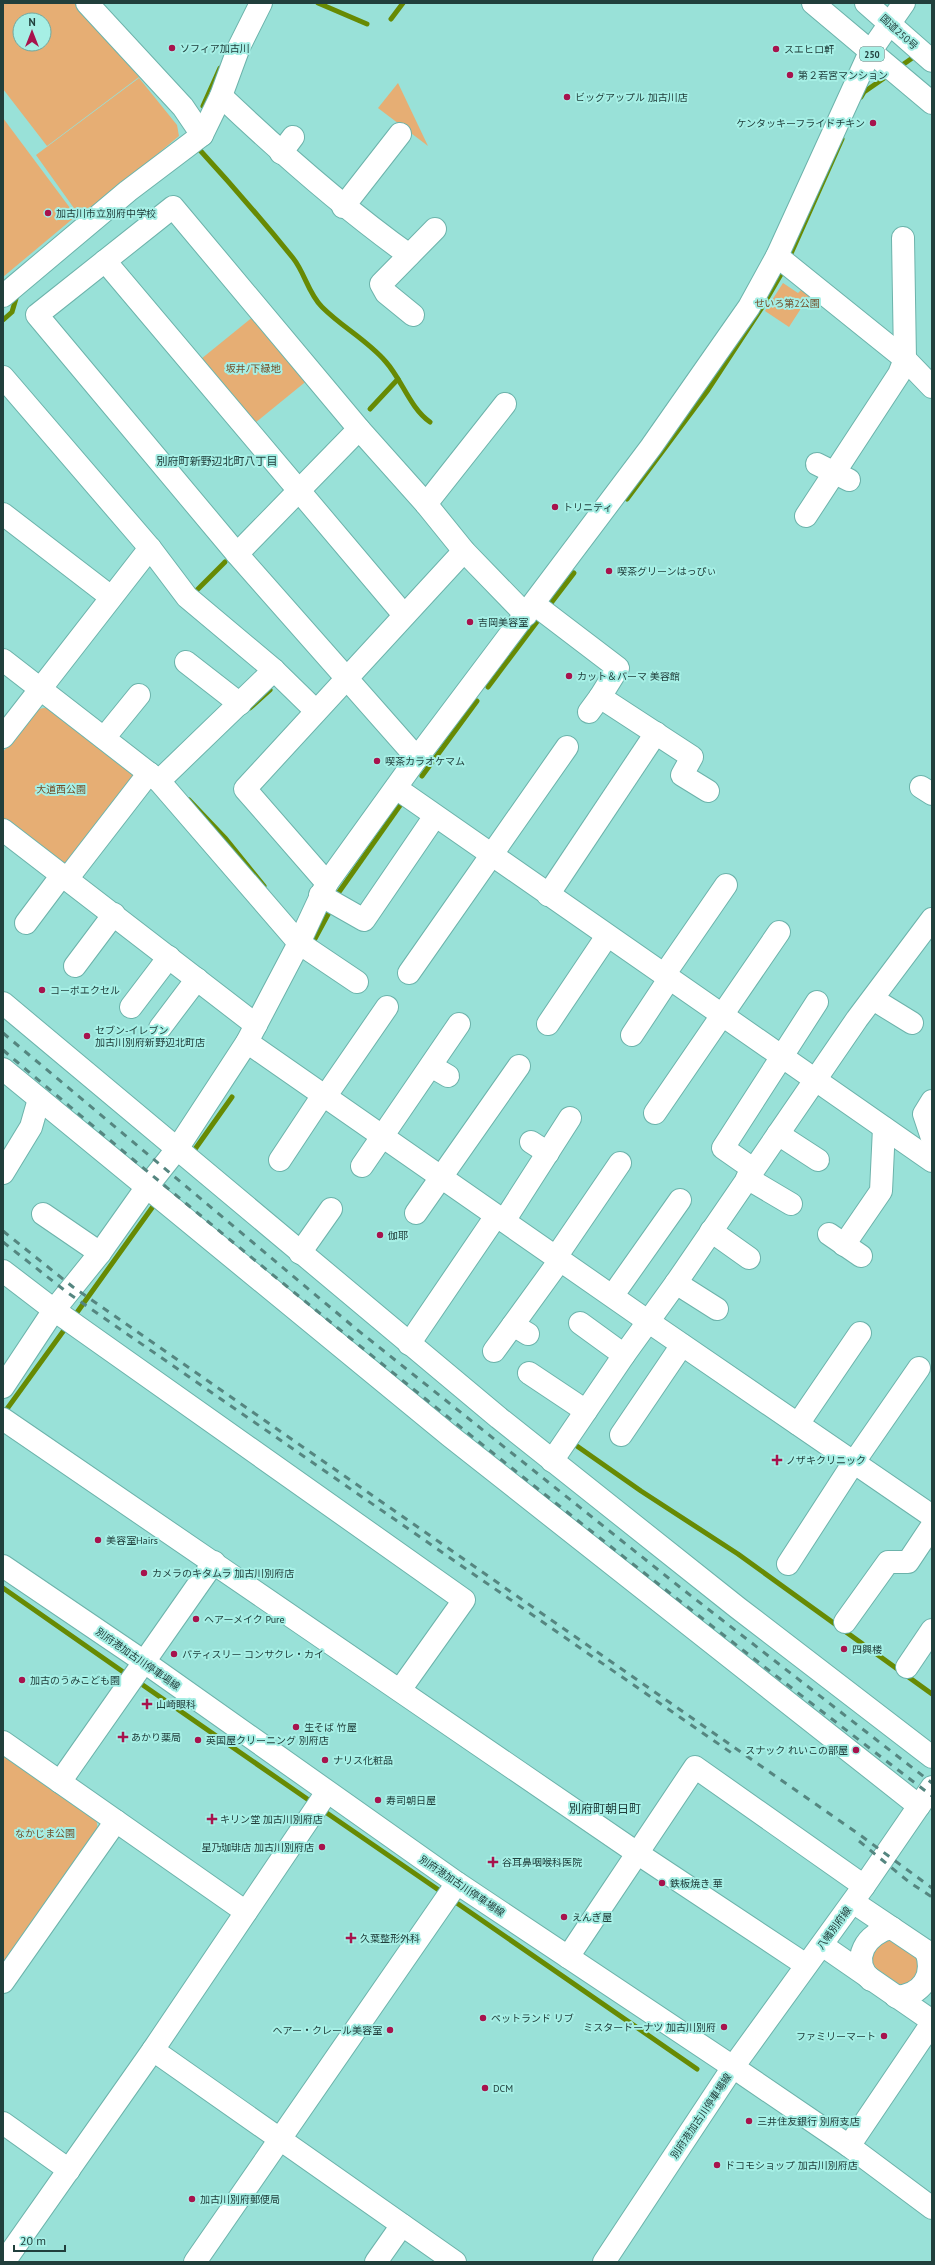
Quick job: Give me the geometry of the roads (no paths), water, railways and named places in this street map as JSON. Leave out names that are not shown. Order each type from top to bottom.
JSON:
[{"type":"main road","points":[[86,3],[183,107],[202,136]]},
{"type":"main road","points":[[3,296],[128,191],[202,136],[221,96],[239,47],[261,3]]},
{"type":"main road","name":"250","points":[[813,3],[932,103]]},
{"type":"main road","name":"国道250号","points":[[866,3],[890,22],[932,61]]},
{"type":"main road","points":[[3,1387],[54,1310],[100,1253],[146,1188],[177,1149],[252,1034],[299,943],[324,889],[417,758],[642,459],[750,307],[777,256],[870,52],[904,3]]},
{"type":"main road","points":[[221,96],[287,145],[343,207],[409,255]]},
{"type":"main road","points":[[343,207],[400,134]]},
{"type":"main road","points":[[417,758],[237,554],[37,315],[173,207],[358,429],[426,504],[464,551],[530,609],[618,668],[594,705],[656,733],[692,757],[682,775],[708,791]]},
{"type":"main road","points":[[412,315],[386,293],[381,284],[435,229]]},
{"type":"main road","points":[[806,516],[833,472],[899,374],[905,359],[903,238]]},
{"type":"main road","points":[[777,256],[905,359],[932,387]]},
{"type":"main road","points":[[105,261],[404,615]]},
{"type":"main road","points":[[3,377],[150,548],[187,597],[274,670],[316,711]]},
{"type":"main road","points":[[426,504],[505,404]]},
{"type":"main road","points":[[237,554],[358,429]]},
{"type":"main road","points":[[3,514],[111,597]]},
{"type":"main road","points":[[3,737],[150,548]]},
{"type":"main road","points":[[435,816],[364,920],[324,889],[245,789],[464,551]]},
{"type":"main road","points":[[3,660],[154,777],[299,943],[357,982]]},
{"type":"main road","points":[[186,662],[240,704]]},
{"type":"main road","points":[[26,923],[64,877],[154,777],[240,704],[274,670]]},
{"type":"main road","points":[[104,738],[138,696]]},
{"type":"main road","points":[[548,895],[656,733]]},
{"type":"main road","points":[[409,973],[491,855],[539,772],[567,747]]},
{"type":"main road","points":[[396,788],[932,1161]]},
{"type":"main road","points":[[3,830],[197,979],[252,1034],[324,1096],[613,1295],[649,1322],[932,1516]]},
{"type":"main road","points":[[632,1034],[726,885]]},
{"type":"main road","points":[[75,966],[114,914]]},
{"type":"main road","points":[[552,1461],[624,1355],[676,1283],[750,1173],[872,999],[926,942],[932,919]]},
{"type":"main road","points":[[657,1100],[721,1015],[779,932]]},
{"type":"main road","points":[[559,1017],[607,936]]},
{"type":"main road","points":[[131,1008],[169,957]]},
{"type":"main road","points":[[160,1028],[197,979]]},
{"type":"main road","points":[[872,999],[912,1023]]},
{"type":"main road","points":[[791,1204],[750,1173],[723,1148],[817,1002]]},
{"type":"main road","points":[[3,1003],[409,1344],[552,1461],[738,1608],[932,1758]]},
{"type":"main road","points":[[280,1160],[324,1096],[377,1012]]},
{"type":"main road","points":[[362,1166],[381,1136],[439,1071],[459,1024]]},
{"type":"main road","points":[[416,1213],[440,1177],[500,1107],[519,1066]]},
{"type":"main road","points":[[3,1069],[146,1188],[450,1436],[919,1806]]},
{"type":"main road","points":[[3,1173],[31,1127],[39,1099]]},
{"type":"main road","points":[[932,1101],[924,1114],[932,1138]]},
{"type":"main road","points":[[409,1344],[500,1218],[539,1148],[570,1118]]},
{"type":"main road","points":[[844,1245],[881,1191],[884,1128]]},
{"type":"main road","points":[[778,1134],[818,1160]]},
{"type":"main road","points":[[494,1350],[520,1330],[558,1258],[620,1163]]},
{"type":"main road","points":[[613,1295],[658,1216],[680,1200]]},
{"type":"main road","points":[[300,1253],[331,1209]]},
{"type":"main road","points":[[43,1214],[100,1253]]},
{"type":"main road","points":[[711,1231],[750,1258]]},
{"type":"main road","points":[[3,1271],[54,1310],[464,1600],[400,1690]]},
{"type":"main road","points":[[676,1283],[717,1309]]},
{"type":"main road","points":[[580,1323],[624,1355]]},
{"type":"main road","points":[[621,1435],[682,1344]]},
{"type":"main road","points":[[798,1424],[859,1344]]},
{"type":"main road","points":[[788,1564],[807,1549],[854,1462],[920,1368]]},
{"type":"main road","points":[[530,1373],[586,1411]]},
{"type":"main road","points":[[7,1421],[637,1853],[806,1965]]},
{"type":"main road","points":[[845,1622],[888,1562],[908,1562],[932,1526]]},
{"type":"main road","points":[[60,1782],[142,1661],[214,1562]]},
{"type":"main road","name":"別府港加古川停車場線","points":[[3,1566],[142,1661],[457,1883],[733,2067],[604,2262]]},
{"type":"main road","points":[[907,1667],[932,1630]]},
{"type":"main road","points":[[3,1742],[246,1912]]},
{"type":"main road","points":[[568,1957],[695,1767],[859,1894],[892,1928],[929,1953],[932,1961],[931,1972],[927,1981],[915,1994],[896,1997]]},
{"type":"main road","name":"八幡別府線","points":[[733,2067],[859,1894],[932,1787]]},
{"type":"main road","points":[[4,2262],[153,2050],[327,1792]]},
{"type":"main road","points":[[3,1982],[116,1821]]},
{"type":"main road","points":[[195,2262],[457,1883]]},
{"type":"main road","points":[[871,1980],[864,1973],[860,1963],[863,1952],[868,1942],[876,1933],[892,1928]]},
{"type":"main road","points":[[822,1945],[932,2022],[849,2146]]},
{"type":"main road","points":[[153,2050],[455,2262]]},
{"type":"main road","points":[[733,2067],[849,2146],[932,2208]]},
{"type":"main road","points":[[3,2123],[68,2170]]},
{"type":"main road","points":[[376,2262],[402,2224]]},
{"type":"waterway","points":[[318,3],[367,24]]},
{"type":"waterway","points":[[391,19],[403,3]]},
{"type":"waterway","points":[[898,68],[918,54]]},
{"type":"waterway","points":[[203,106],[220,68]]},
{"type":"waterway","points":[[861,97],[864,92],[890,74]]},
{"type":"waterway","points":[[789,258],[842,139]]},
{"type":"waterway","points":[[198,148],[293,258],[301,270],[313,296],[322,307],[379,354],[392,369],[417,409],[430,422]]},
{"type":"waterway","points":[[627,499],[708,390],[761,309],[784,269]]},
{"type":"waterway","points":[[3,320],[12,312],[17,295]]},
{"type":"waterway","points":[[370,409],[398,379]]},
{"type":"waterway","points":[[196,591],[225,562]]},
{"type":"waterway","points":[[548,607],[574,573]]},
{"type":"waterway","points":[[488,687],[542,615]]},
{"type":"waterway","points":[[250,708],[270,690]]},
{"type":"waterway","points":[[422,776],[477,701]]},
{"type":"waterway","points":[[189,800],[226,839],[264,886]]},
{"type":"waterway","points":[[339,892],[401,804]]},
{"type":"waterway","points":[[311,946],[332,907]]},
{"type":"waterway","points":[[193,1152],[232,1097]]},
{"type":"waterway","points":[[73,1318],[154,1205]]},
{"type":"waterway","points":[[4,1413],[67,1326]]},
{"type":"waterway","points":[[574,1444],[641,1491],[738,1554],[932,1694]]},
{"type":"waterway","points":[[3,1588],[129,1676]]},
{"type":"waterway","points":[[137,1681],[313,1803]]},
{"type":"waterway","points":[[321,1809],[443,1893]]},
{"type":"waterway","points":[[451,1899],[697,2069]]},
{"type":"railway","points":[[3,1033],[355,1328],[681,1588],[932,1783]]},
{"type":"railway","points":[[3,1050],[232,1241],[463,1429],[697,1614],[932,1796]]},
{"type":"railway","points":[[3,1231],[73,1287],[860,1835],[932,1888]]},
{"type":"railway","points":[[3,1242],[68,1293],[736,1756]]},
{"type":"railway","points":[[859,1841],[909,1882],[932,1897]]},
{"type":"place","name":"ソフィア加古川","points":[[172,48]]},
{"type":"place","name":"スエヒロ軒","points":[[776,49]]},
{"type":"place","name":"第２若宮マンション","points":[[790,75]]},
{"type":"place","name":"ビッグアップル 加古川店","points":[[567,97]]},
{"type":"place","name":"ケンタッキーフライドチキン","points":[[873,123]]},
{"type":"place","name":"加古川市立別府中学校","points":[[48,213]]},
{"type":"place","name":"トリニティ","points":[[555,507]]},
{"type":"place","name":"喫茶グリーンはっぴぃ","points":[[609,571]]},
{"type":"place","name":"吉岡美容室","points":[[470,622]]},
{"type":"place","name":"カット＆パーマ 美容館","points":[[569,676]]},
{"type":"place","name":"喫茶カラオケマム","points":[[377,761]]},
{"type":"place","name":"コーポエクセル","points":[[42,990]]},
{"type":"place","name":"セブン-イレブン 加古川別府新野辺北町店","points":[[87,1036]]},
{"type":"place","name":"伽耶","points":[[380,1235]]},
{"type":"place","name":"ノザキクリニック","points":[[777,1460]]},
{"type":"place","name":"美容室Hairs","points":[[98,1540]]},
{"type":"place","name":"カメラのキタムラ 加古川別府店","points":[[144,1573]]},
{"type":"place","name":"ヘアーメイク Pure","points":[[196,1619]]},
{"type":"place","name":"四興楼","points":[[844,1649]]},
{"type":"place","name":"パティスリー コンサクレ・カイ","points":[[174,1654]]},
{"type":"place","name":"加古のうみこども園","points":[[22,1680]]},
{"type":"place","name":"山崎眼科","points":[[147,1704]]},
{"type":"place","name":"生そば 竹屋","points":[[296,1727]]},
{"type":"place","name":"あかり薬局","points":[[123,1737]]},
{"type":"place","name":"英国屋クリーニング 別府店","points":[[198,1740]]},
{"type":"place","name":"スナック れいこの部屋","points":[[856,1750]]},
{"type":"place","name":"ナリス化粧品","points":[[325,1760]]},
{"type":"place","name":"寿司朝日屋","points":[[378,1800]]},
{"type":"place","name":"キリン堂 加古川別府店","points":[[212,1819]]},
{"type":"place","name":"星乃珈琲店 加古川別府店","points":[[322,1847]]},
{"type":"place","name":"谷耳鼻咽喉科医院","points":[[493,1862]]},
{"type":"place","name":"鉄板焼き 華","points":[[662,1883]]},
{"type":"place","name":"えんぎ屋","points":[[564,1917]]},
{"type":"place","name":"久葉整形外科","points":[[351,1938]]},
{"type":"place","name":"ペットランド リブ","points":[[483,2018]]},
{"type":"place","name":"ミスタードーナツ 加古川別府","points":[[724,2027]]},
{"type":"place","name":"ヘアー・クレール美容室","points":[[390,2030]]},
{"type":"place","name":"ファミリーマート","points":[[884,2036]]},
{"type":"place","name":"DCM","points":[[485,2088]]},
{"type":"place","name":"三井住友銀行 別府支店","points":[[749,2121]]},
{"type":"place","name":"ドコモショップ 加古川別府店","points":[[717,2165]]},
{"type":"place","name":"加古川別府郵便局","points":[[192,2199]]},
{"type":"district","name":"別府町新野辺北町八丁目","points":[[217,461]]},
{"type":"district","name":"別府町朝日町","points":[[605,1808]]},
{"type":"park label","name":"せいろ第2公園","points":[[787,303]]},
{"type":"park label","name":"坂井ﾉ下緑地","points":[[253,368]]},
{"type":"park label","name":"大道西公園","points":[[61,789]]},
{"type":"park label","name":"なかじま公園","points":[[45,1833]]}]
